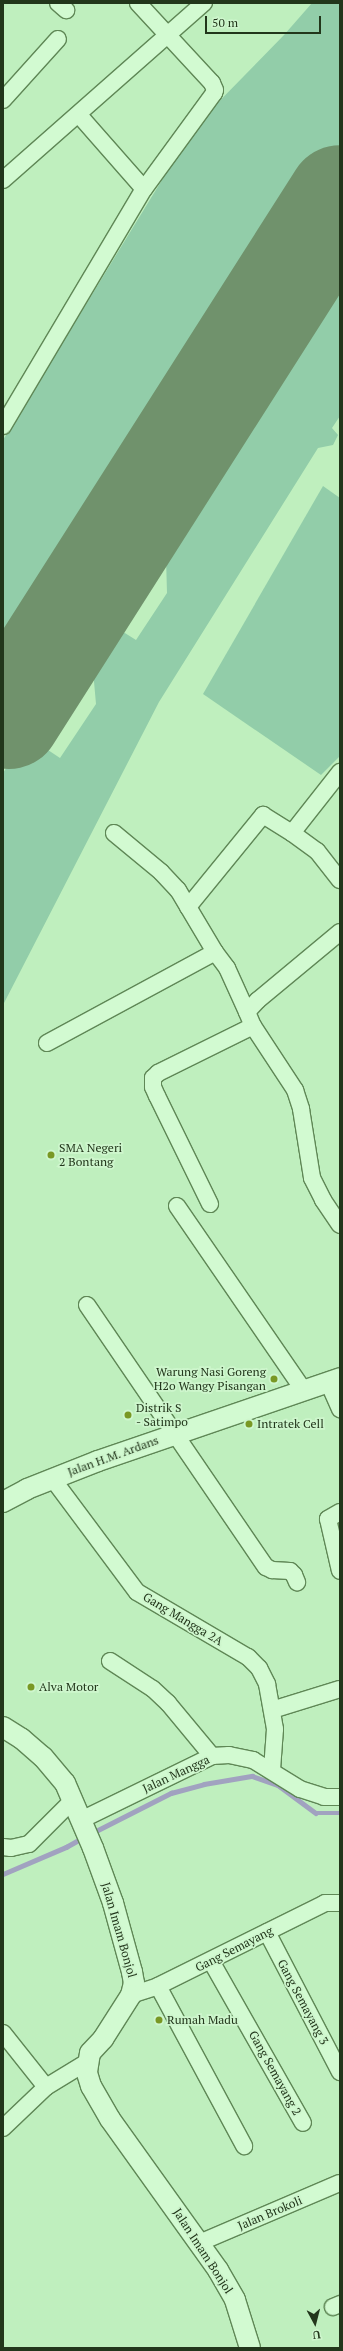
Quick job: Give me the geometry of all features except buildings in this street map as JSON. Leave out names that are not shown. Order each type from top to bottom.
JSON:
[{"type":"street","points":[[6,417],[144,189],[215,90],[212,83],[138,3]]},
{"type":"street","points":[[5,175],[79,115],[204,3]]},
{"type":"street","points":[[3,100],[58,39]]},
{"type":"street","points":[[79,115],[144,189]]},
{"type":"street","points":[[292,833],[340,772]]},
{"type":"street","points":[[188,907],[263,815],[317,851],[340,880]]},
{"type":"street","points":[[114,833],[161,872],[178,890],[215,952],[227,968],[250,1019],[295,1090],[301,1109],[312,1178],[323,1200],[340,1225]]},
{"type":"street","points":[[210,1204],[157,1096],[153,1087],[153,1078],[158,1073],[250,1019],[258,1000],[339,934]]},
{"type":"street","points":[[47,1043],[215,952]]},
{"type":"street","points":[[177,1206],[304,1391]]},
{"type":"street","points":[[87,1305],[176,1433],[266,1567],[272,1570],[290,1571],[294,1574],[297,1582]]},
{"type":"street","points":[[334,1380],[340,1409]]},
{"type":"street","name":"Jalan H.M. Ardans","points":[[3,1502],[52,1478],[176,1433],[334,1380]]},
{"type":"street","name":"Gang Mangga 2A","points":[[52,1478],[137,1592],[254,1662],[264,1675],[272,1710],[275,1738],[272,1770]]},
{"type":"street","points":[[340,1512],[328,1519],[340,1571]]},
{"type":"street","points":[[110,1661],[153,1689],[168,1703],[212,1756]]},
{"type":"street","points":[[272,1710],[340,1689]]},
{"type":"street","name":"Jalan Imam Bonjol","points":[[3,1727],[22,1739],[43,1757],[65,1783],[93,1848],[112,1904],[132,1972],[134,1984],[131,1995],[103,2039],[90,2053],[87,2062],[87,2073],[94,2092],[110,2119],[218,2270],[234,2300],[250,2348]]},
{"type":"street","name":"Jalan Mangga","points":[[83,1823],[212,1756],[242,1757],[254,1760],[300,1789],[324,1797],[340,1797]]},
{"type":"street","points":[[3,1847],[11,1848],[29,1844],[73,1800]]},
{"type":"street","name":"Gang Semayang","points":[[131,1995],[158,1986],[211,1961],[326,1903],[338,1903]]},
{"type":"street","name":"Gang Semayang 3","points":[[267,1932],[340,2072]]},
{"type":"street","name":"Gang Semayang 2","points":[[211,1961],[303,2123]]},
{"type":"street","points":[[158,1986],[244,2146]]},
{"type":"street","points":[[3,2033],[46,2087]]},
{"type":"street","points":[[3,2128],[46,2087],[87,2062]]},
{"type":"street","name":"Jalan Brokoli","points":[[199,2243],[340,2183]]},
{"type":"green space","points":[[312,3],[340,3],[340,147],[3,675],[3,440],[195,126],[284,35]]},
{"type":"green space","points":[[340,248],[340,416],[332,428],[338,435],[333,445],[318,448],[159,702],[3,1005],[3,773],[27,736],[60,758],[96,704],[90,637],[101,618],[136,640],[167,593],[165,522]]},
{"type":"green space","points":[[323,486],[340,498],[340,756],[321,775],[203,694]]},
{"type":"waterway","points":[[92,1833],[171,1793],[204,1784],[252,1776],[278,1785],[316,1813],[340,1813]]},
{"type":"waterway","points":[[3,1874],[66,1847],[84,1837]]},
{"type":"runway","points":[[9,717],[340,197]]},
{"type":"place","name":"SMA Negeri 2 Bontang","points":[[51,1155]]},
{"type":"place","name":"Warung Nasi Goreng H2o Wangy Pisangan","points":[[274,1379]]},
{"type":"place","name":"Distrik S - Satimpo","points":[[128,1415]]},
{"type":"place","name":"Intratek Cell","points":[[249,1424]]},
{"type":"place","name":"Alva Motor","points":[[31,1687]]},
{"type":"place","name":"Rumah Madu","points":[[159,2020]]}]
